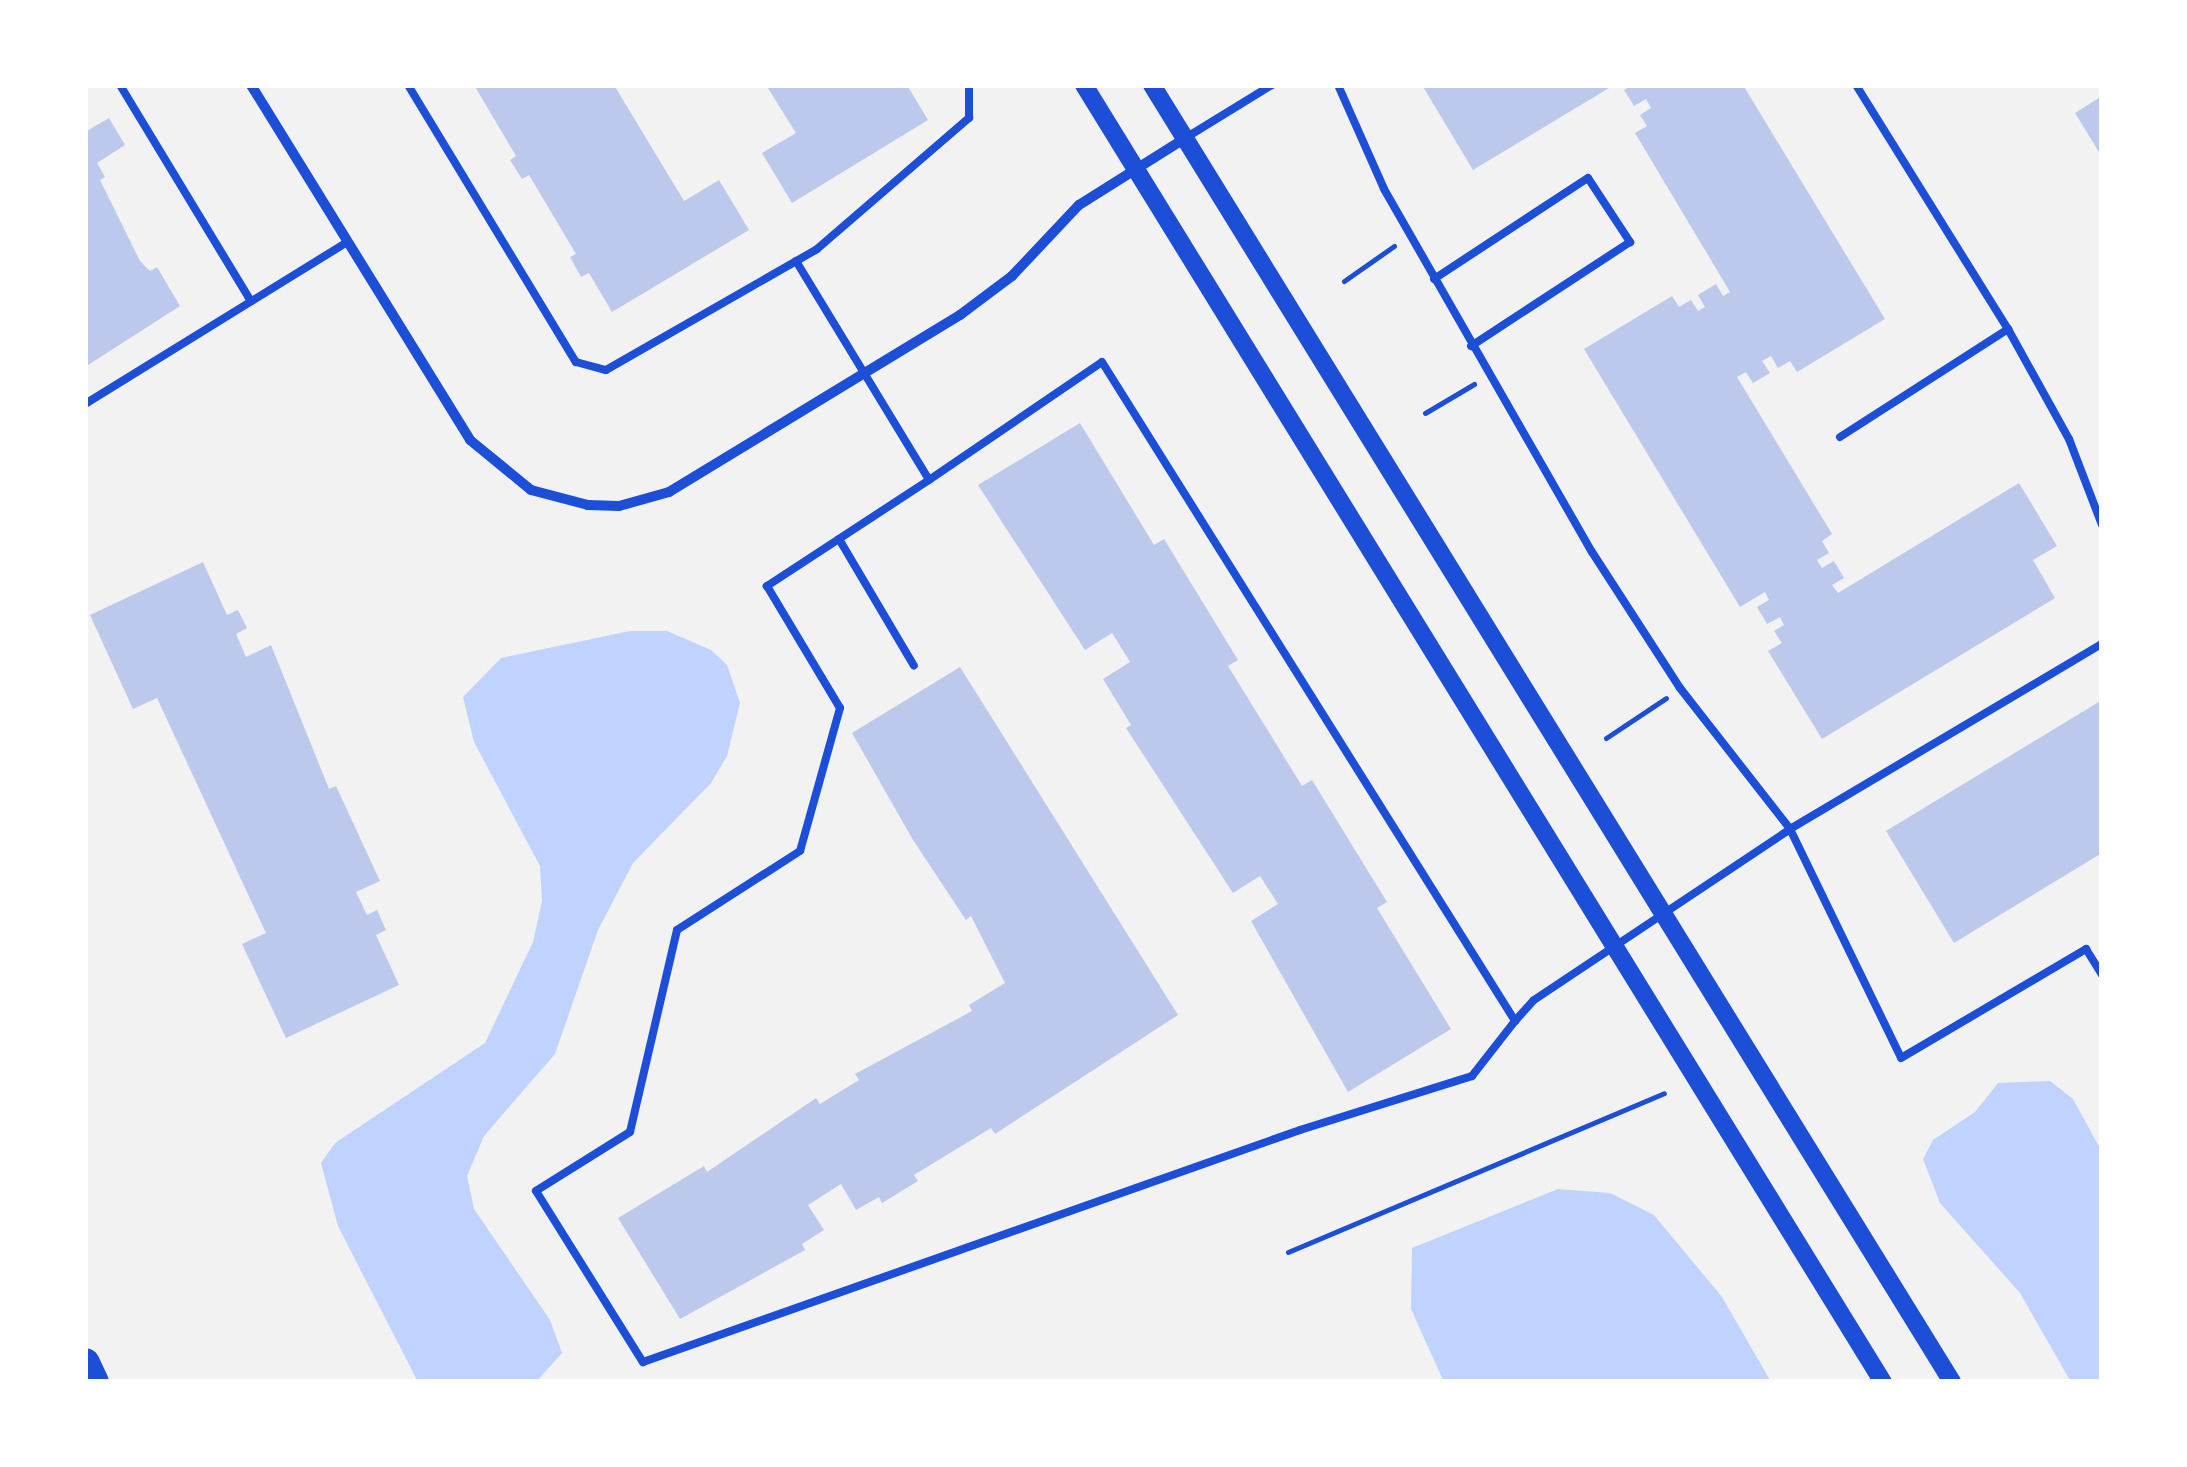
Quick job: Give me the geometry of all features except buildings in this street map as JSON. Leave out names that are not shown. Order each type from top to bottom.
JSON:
[{"type":"highway","points":[[85,1363],[94,1382]]},
{"type":"street","points":[[251,85],[470,440],[504,474],[559,501],[619,506],[668,492],[995,290],[1059,221],[1184,138]]},
{"type":"street","points":[[1084,85],[1883,1382]]},
{"type":"street","points":[[1152,85],[1952,1382]]},
{"type":"lane","points":[[120,85],[251,301]]},
{"type":"lane","points":[[408,85],[576,362],[606,370],[796,261],[968,118],[969,85]]},
{"type":"lane","points":[[1184,138],[1272,85]]},
{"type":"lane","points":[[1338,85],[1384,189],[1471,346],[1680,688],[1790,829],[1901,1058],[2086,949],[2102,975]]},
{"type":"lane","points":[[1856,85],[2008,329],[2069,439],[2102,525]]},
{"type":"lane","points":[[1434,279],[1588,178],[1630,242],[1471,346]]},
{"type":"lane","points":[[85,404],[347,242]]},
{"type":"lane","points":[[796,261],[928,480]]},
{"type":"lane","points":[[1840,436],[2008,329]]},
{"type":"lane","points":[[1514,1021],[1102,362],[768,586],[840,708],[800,851],[677,930],[630,1132],[536,1192],[642,1362],[1300,1130],[1472,1076],[1514,1021],[1662,912],[1790,829],[2102,644]]},
{"type":"lane","points":[[839,539],[914,666]]},
{"type":"path","points":[[1344,281],[1394,246]]},
{"type":"path","points":[[1425,413],[1476,382]]},
{"type":"path","points":[[1606,738],[1672,694]]},
{"type":"path","points":[[1288,1252],[1664,1093]]},
{"type":"water","points":[[630,631],[667,631],[711,650],[727,665],[740,703],[727,756],[711,783],[633,863],[598,930],[555,1054],[484,1136],[467,1176],[474,1209],[550,1320],[562,1353],[536,1382],[418,1382],[338,1226],[321,1163],[335,1143],[485,1043],[533,942],[542,901],[540,866],[474,742],[463,697],[501,658]]},
{"type":"water","points":[[2050,1081],[2073,1099],[2102,1152],[2102,1382],[2071,1382],[2020,1293],[1940,1203],[1923,1159],[1933,1140],[1975,1112],[1998,1083]]},
{"type":"water","points":[[1558,1189],[1610,1193],[1654,1215],[1722,1297],[1771,1382],[1444,1382],[1411,1309],[1412,1248]]}]
